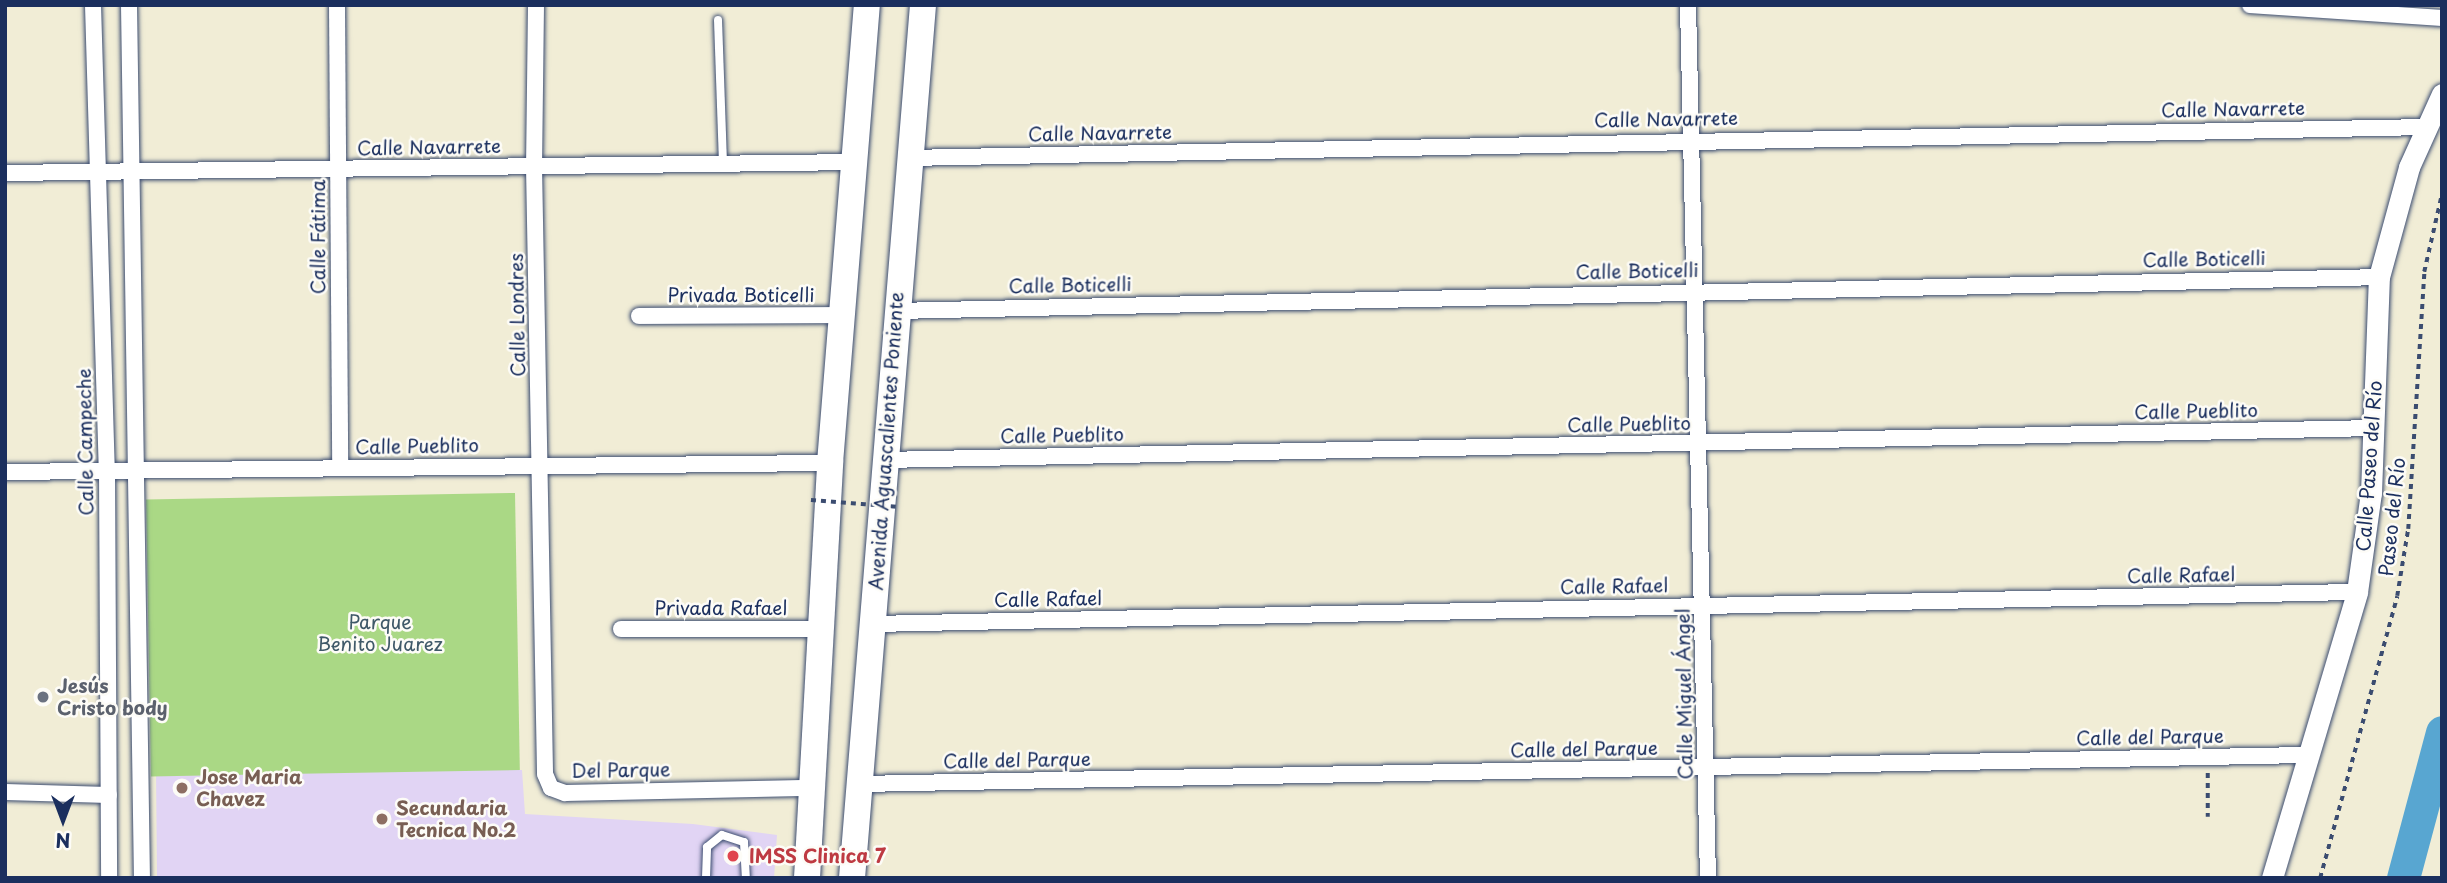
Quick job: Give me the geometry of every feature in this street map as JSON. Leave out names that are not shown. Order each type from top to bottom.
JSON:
[{"type":"main road","points":[[807,878],[830,463],[867,5]]},
{"type":"main road","name":"Avenida Aguascalientes Poniente","points":[[852,878],[908,158],[923,5]]},
{"type":"street","name":"Calle Campeche","points":[[93,5],[101,172],[107,471],[109,878]]},
{"type":"street","points":[[129,5],[134,172],[142,878]]},
{"type":"street","name":"Calle Fátima","points":[[337,5],[340,468]]},
{"type":"street","name":"Calle Londres","points":[[536,5],[534,166],[542,624]]},
{"type":"street","name":"Calle Miguel Ángel","points":[[1688,5],[1704,605],[1708,878]]},
{"type":"street","points":[[2250,5],[2442,18]]},
{"type":"street","name":"Calle Paseo del Río","points":[[2272,878],[2357,592],[2365,545],[2374,428],[2379,277],[2409,167],[2442,94]]},
{"type":"street","name":"Calle Navarrete","points":[[908,158],[1692,139],[2425,127]]},
{"type":"street","name":"Calle Navarrete","points":[[5,173],[853,162]]},
{"type":"street","name":"Calle Boticelli","points":[[896,311],[2379,277]]},
{"type":"street","name":"Privada Boticelli","points":[[639,316],[843,315]]},
{"type":"street","name":"Calle Pueblito","points":[[884,460],[2374,428]]},
{"type":"street","name":"Calle Pueblito","points":[[5,472],[830,463]]},
{"type":"street","name":"Calle Rafael","points":[[873,624],[2357,592]]},
{"type":"street","name":"Del Parque","points":[[542,624],[545,774],[551,788],[565,793],[814,788]]},
{"type":"street","name":"Privada Rafael","points":[[621,629],[821,629]]},
{"type":"street","name":"Calle del Parque","points":[[860,784],[2307,755]]},
{"type":"street","points":[[5,792],[109,795]]},
{"type":"lane","points":[[718,20],[723,163]]},
{"type":"lane","points":[[706,878],[707,847],[722,835],[744,842],[746,878]]},
{"type":"path","name":"Paseo del Río","points":[[2320,878],[2397,596],[2408,530],[2424,272],[2442,192]]},
{"type":"path","points":[[811,500],[900,506]]},
{"type":"path","points":[[2208,757],[2208,817]]},
{"type":"shaded area","name":"Secundaria Tecnica No.2","points":[[156,769],[522,770],[525,814],[693,824],[777,835],[774,878],[157,878]]},
{"type":"green space","name":"Parque Benito Juarez","points":[[515,493],[520,770],[151,776],[146,499]]},
{"type":"waterway","points":[[2403,878],[2442,732]]},
{"type":"place","name":"Jesús Cristo body","points":[[43,697]]},
{"type":"place","name":"Jose Maria Chavez","points":[[182,788]]},
{"type":"place","name":"Secundaria Tecnica No.2","points":[[382,819]]},
{"type":"place","name":"IMSS Clinica 7","points":[[733,856]]}]
